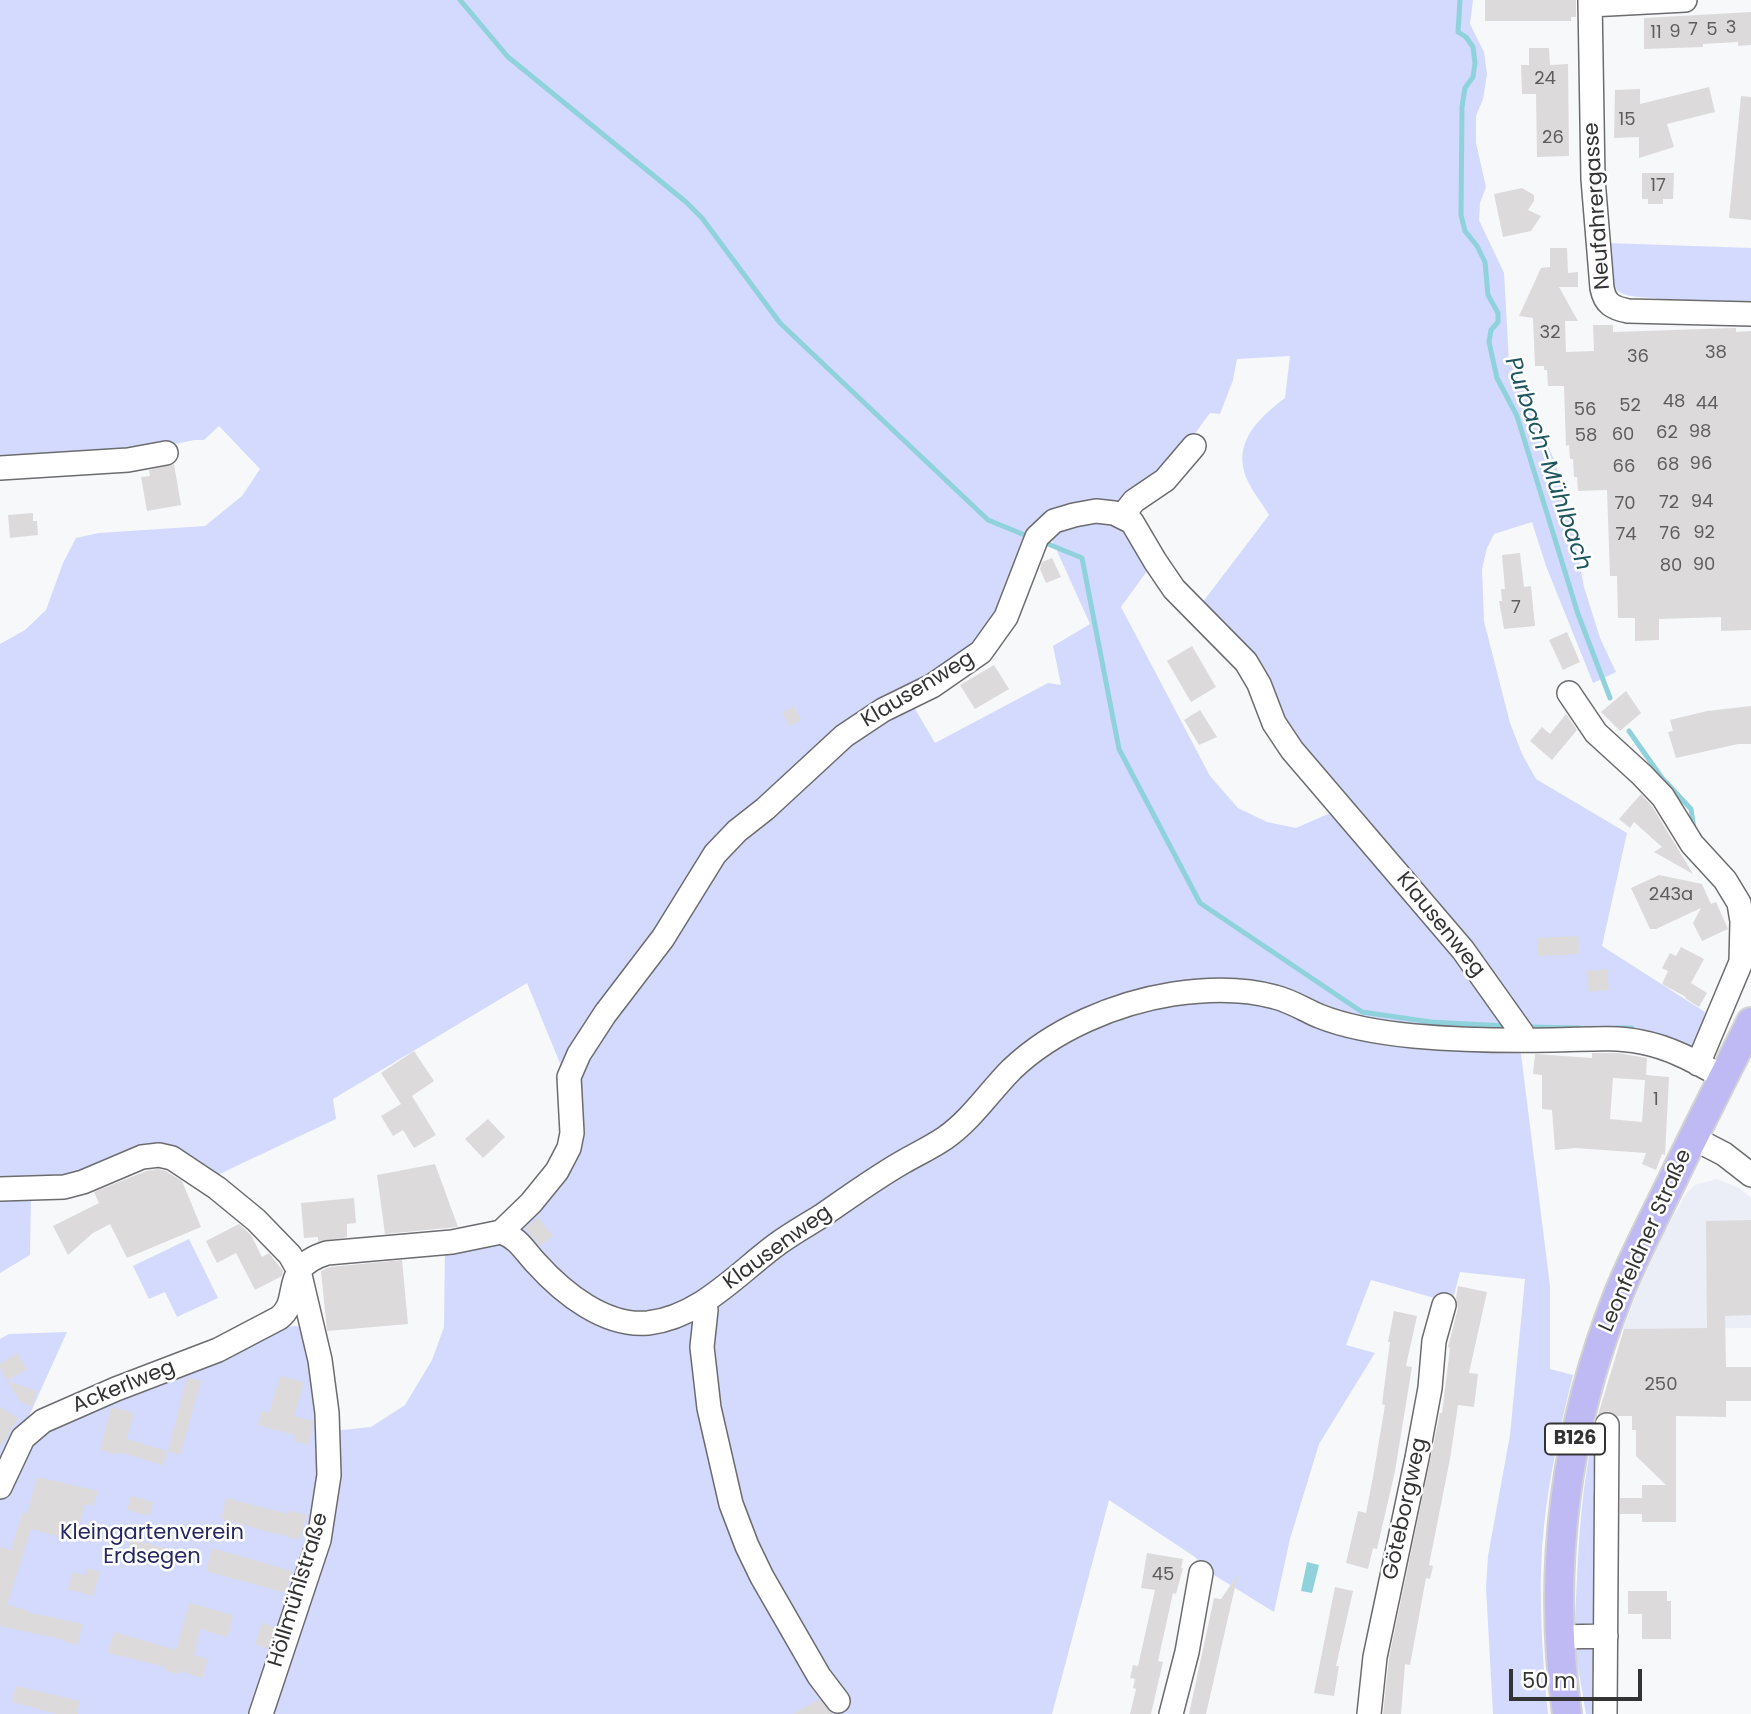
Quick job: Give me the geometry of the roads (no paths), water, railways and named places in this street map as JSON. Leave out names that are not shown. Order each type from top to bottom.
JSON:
[{"type":"main road","name":"Leonfeldner Straße","points":[[1567,1714],[1559,1637],[1559,1557],[1571,1458],[1583,1402],[1620,1292],[1751,1022]]},
{"type":"street","name":"Neufahrergasse","points":[[1685,0],[1590,3],[1592,173],[1605,300],[1617,309],[1629,311],[1751,314]]},
{"type":"street","points":[[1122,516],[1134,501],[1165,480],[1194,446]]},
{"type":"street","points":[[0,468],[128,460],[166,453]]},
{"type":"street","name":"Klausenweg","points":[[1523,1041],[1522,1032],[1463,950],[1292,750],[1274,723],[1259,684],[1246,662],[1174,589],[1132,522],[1104,511],[1074,515],[1054,522],[1035,540],[1006,617],[981,652],[940,681],[883,710],[844,736],[721,847],[663,938],[605,1014],[579,1054],[569,1077],[572,1133],[566,1155],[539,1194],[501,1232],[520,1242],[545,1273],[576,1299],[618,1320],[633,1323],[656,1321],[687,1311],[704,1302],[784,1240],[956,1130],[1030,1053],[1090,1019],[1134,1003],[1189,992],[1256,993],[1278,998],[1337,1022],[1381,1032],[1472,1040],[1523,1041],[1601,1039],[1639,1041],[1724,1077]]},
{"type":"street","points":[[1569,693],[1599,736],[1658,792],[1698,851],[1725,880],[1742,915],[1742,944],[1738,970],[1698,1064]]},
{"type":"street","points":[[1693,1138],[1724,1154],[1751,1175]]},
{"type":"street","name":"Höllmühlstraße","points":[[0,1189],[64,1187],[83,1182],[142,1157],[159,1155],[172,1158],[209,1182],[256,1220],[290,1255],[299,1270],[312,1321],[327,1413],[330,1448],[326,1505],[309,1575],[261,1714]]},
{"type":"street","points":[[279,1318],[286,1311],[299,1270],[311,1259],[327,1253],[452,1242],[501,1232]]},
{"type":"street","points":[[704,1302],[706,1310],[702,1347],[709,1408],[731,1504],[762,1577],[819,1676],[838,1702]]},
{"type":"street","name":"Göteborgweg","points":[[1369,1714],[1375,1657],[1417,1458],[1430,1388],[1434,1341],[1444,1305]]},
{"type":"street","points":[[279,1318],[312,1321]]},
{"type":"street","name":"Ackerlweg","points":[[0,1487],[23,1438],[43,1420],[218,1350],[279,1318]]},
{"type":"street","points":[[1605,1714],[1607,1425]]},
{"type":"street","points":[[1171,1714],[1187,1652],[1201,1573]]},
{"type":"street","points":[[1559,1637],[1606,1636]]},
{"type":"waterway","points":[[460,0],[508,57],[686,202],[702,218],[780,323],[988,520],[1032,538]]},
{"type":"waterway","name":"Purbach-Mühlbach","points":[[1460,0],[1458,32],[1466,37],[1473,47],[1475,63],[1473,77],[1465,88],[1462,107],[1461,215],[1465,231],[1485,262],[1488,295],[1498,313],[1498,322],[1491,330],[1489,342],[1497,378],[1517,416],[1578,614],[1610,698]]},
{"type":"waterway","points":[[1041,541],[1082,558],[1119,749],[1200,903],[1362,1012],[1431,1022],[1505,1026]]},
{"type":"waterway","name":"Purbach-Mühlbach","points":[[1629,731],[1662,778],[1691,809],[1694,829]]},
{"type":"waterway","points":[[1529,1027],[1579,1028]]},
{"type":"waterway","points":[[1616,1028],[1632,1028]]},
{"type":"park label","name":"Kleingartenverein Erdsegen","points":[[152,1546]]}]
